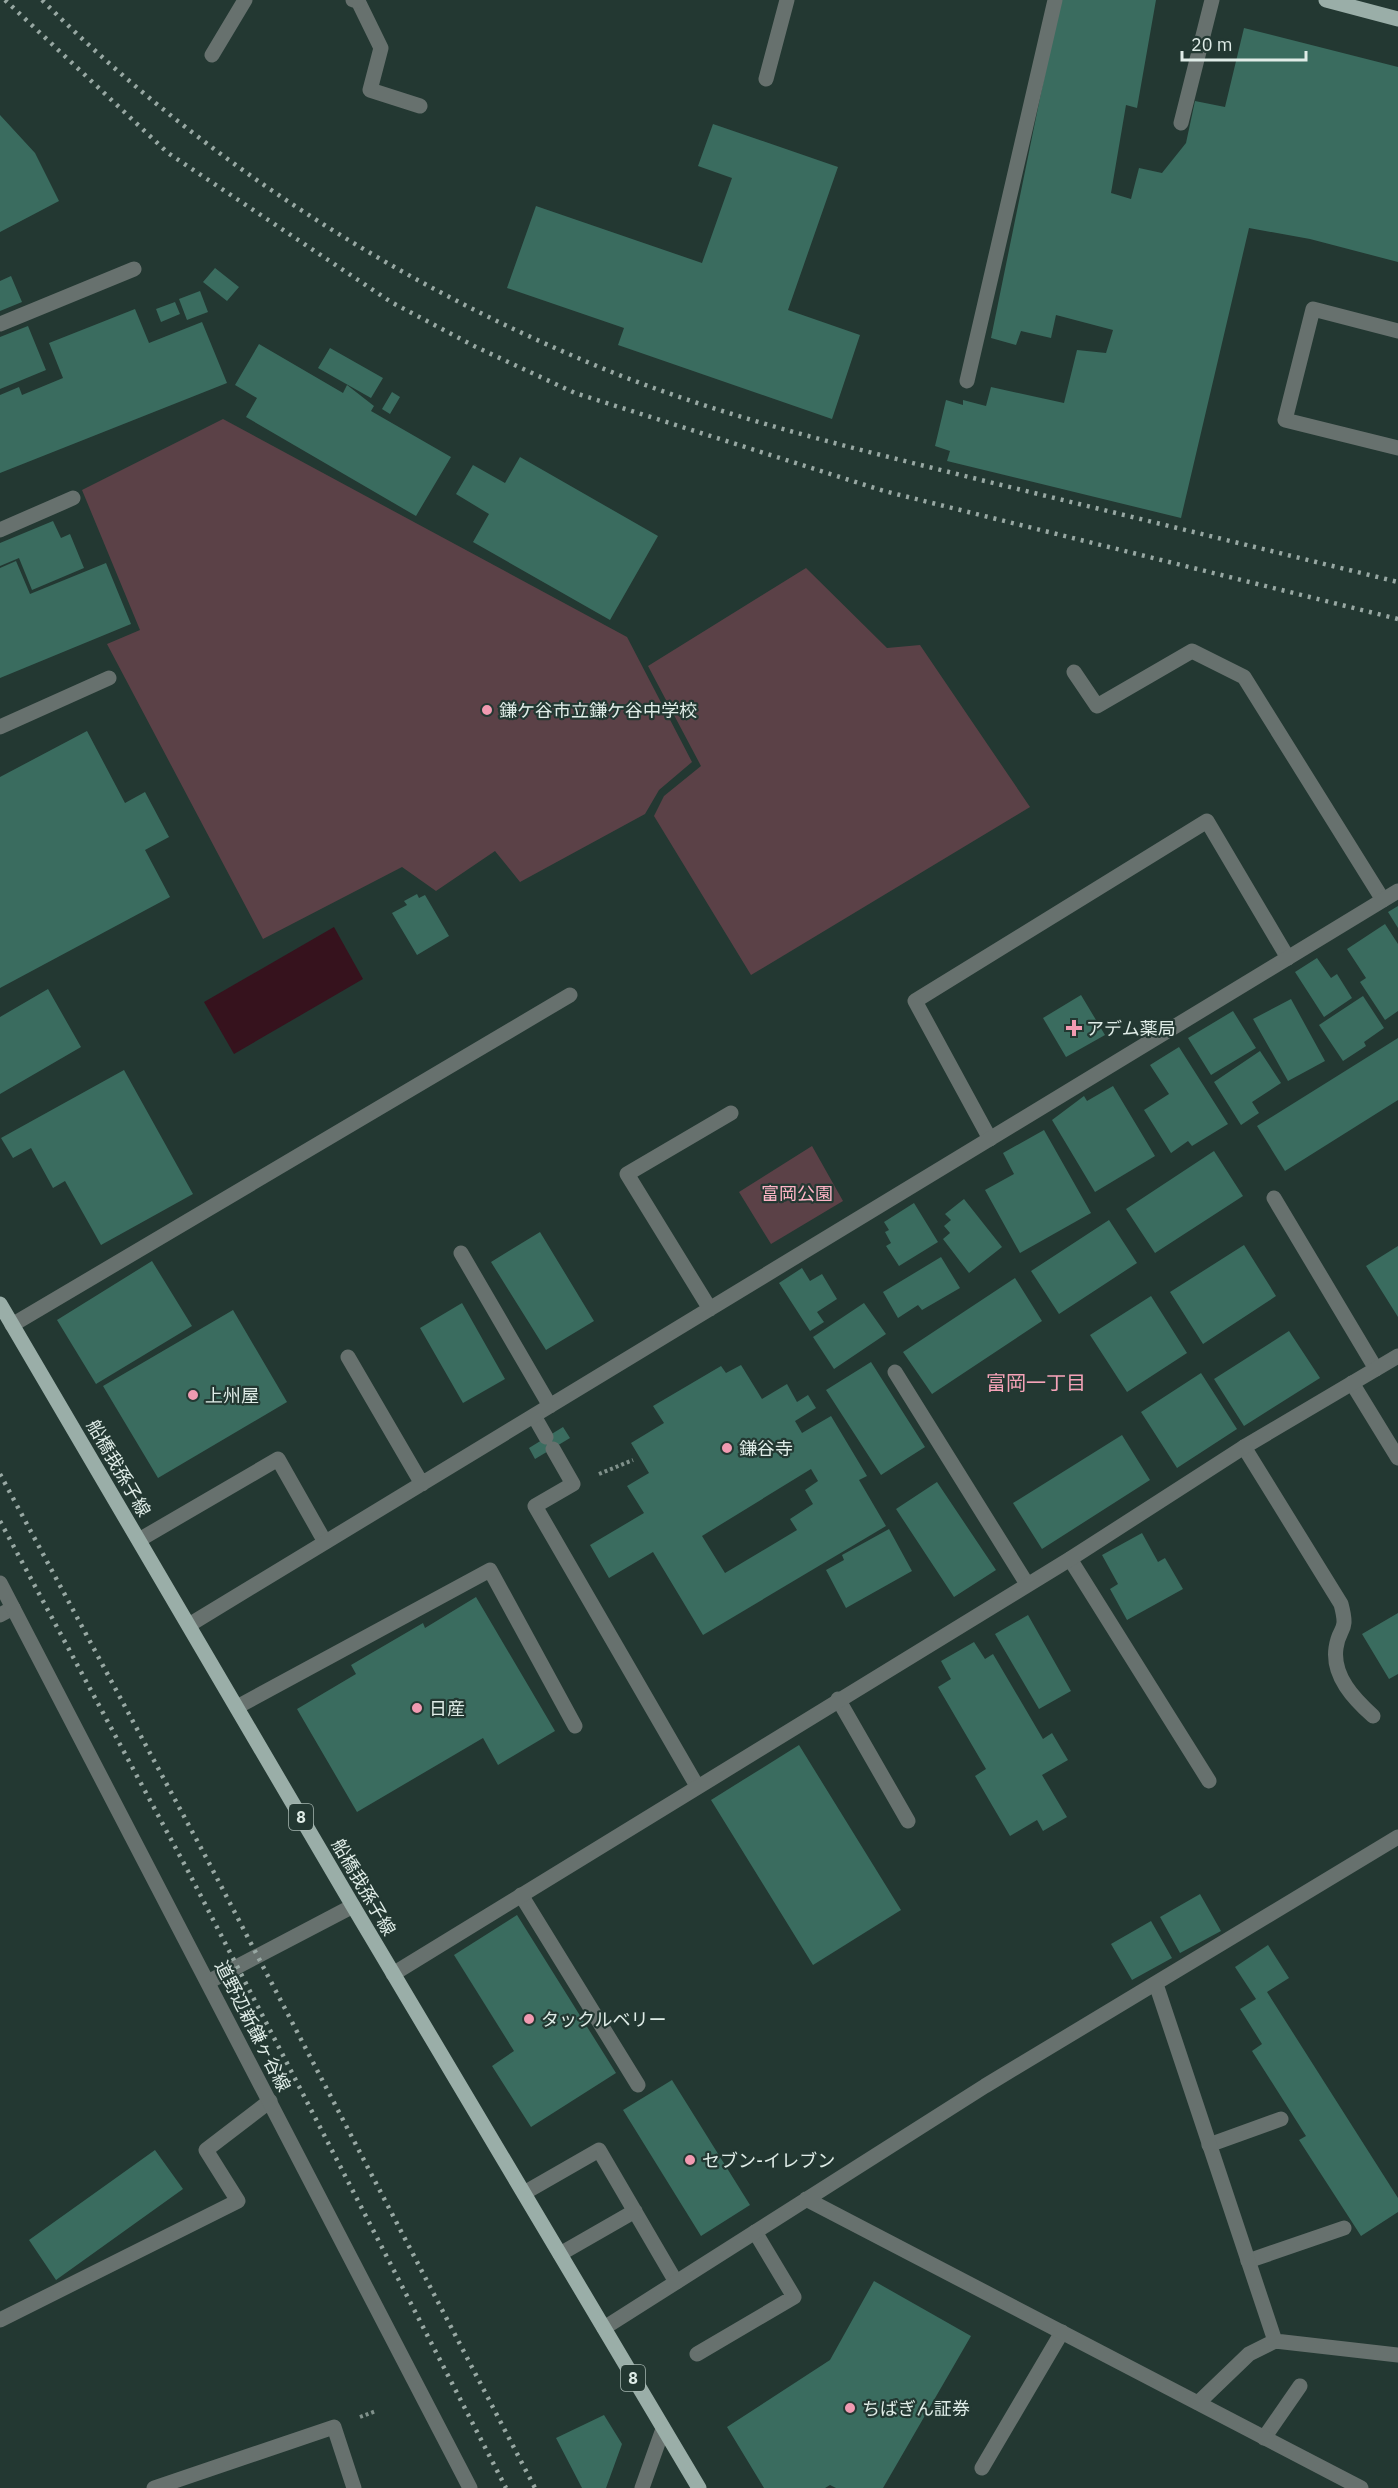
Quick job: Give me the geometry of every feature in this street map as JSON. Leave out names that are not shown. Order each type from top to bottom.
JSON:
[{"type":"main road","points":[[1326,0],[1398,19]]},
{"type":"main road","name":"船橋我孫子線","points":[[0,1304],[393,1974],[699,2488]]},
{"type":"street","points":[[212,55],[245,0]]},
{"type":"street","points":[[766,79],[787,0]]},
{"type":"street","points":[[967,381],[1054,0]]},
{"type":"street","points":[[1181,123],[1212,0]]},
{"type":"street","points":[[355,1],[381,48],[370,90],[420,105]]},
{"type":"street","points":[[0,324],[134,269]]},
{"type":"street","points":[[1398,331],[1313,309],[1285,420],[1398,448]]},
{"type":"street","points":[[0,530],[73,498]]},
{"type":"street","points":[[1074,672],[1097,706],[1192,651],[1244,677],[1383,900]]},
{"type":"street","points":[[0,727],[109,678]]},
{"type":"street","points":[[990,1139],[915,1001],[1207,821],[1288,958]]},
{"type":"street","points":[[189,1624],[1398,891]]},
{"type":"street","points":[[12,1325],[570,994]]},
{"type":"street","points":[[710,1309],[627,1174],[731,1113]]},
{"type":"street","points":[[1274,1198],[1376,1369]]},
{"type":"street","points":[[461,1253],[550,1406]]},
{"type":"street","points":[[393,1974],[1070,1558],[1244,1447],[1398,1356]]},
{"type":"street","points":[[348,1357],[422,1484]]},
{"type":"street","points":[[895,1372],[1027,1584]]},
{"type":"street","points":[[1352,1383],[1398,1458]]},
{"type":"street","points":[[534,1416],[573,1484],[535,1506],[697,1786]]},
{"type":"street","points":[[1244,1447],[1341,1604],[1346,1623],[1336,1648],[1339,1674],[1355,1699],[1373,1716]]},
{"type":"street","points":[[139,1540],[278,1459],[325,1542]]},
{"type":"street","points":[[1070,1558],[1209,1781]]},
{"type":"street","points":[[237,1707],[490,1570],[575,1726]]},
{"type":"street","name":"道野辺新鎌ヶ谷線","points":[[0,1583],[6,1611],[208,1982],[470,2488]]},
{"type":"street","points":[[838,1699],[908,1821]]},
{"type":"street","points":[[604,2328],[985,2086],[1398,1837]]},
{"type":"street","points":[[521,1895],[638,2085]]},
{"type":"street","points":[[208,1982],[353,1906]]},
{"type":"street","points":[[1156,1984],[1275,2341]]},
{"type":"street","points":[[0,2320],[238,2201],[206,2150],[270,2101]]},
{"type":"street","points":[[1209,2145],[1281,2119]]},
{"type":"street","points":[[524,2193],[599,2150],[676,2282]]},
{"type":"street","points":[[806,2199],[1198,2403],[1351,2486]]},
{"type":"street","points":[[560,2254],[635,2211]]},
{"type":"street","points":[[1248,2261],[1344,2228]]},
{"type":"street","points":[[697,2354],[794,2297],[755,2232]]},
{"type":"street","points":[[982,2468],[1062,2332]]},
{"type":"street","points":[[1198,2403],[1249,2354],[1275,2341],[1398,2355]]},
{"type":"street","points":[[1264,2438],[1300,2386]]},
{"type":"street","points":[[154,2488],[334,2427],[354,2488]]},
{"type":"street","points":[[642,2488],[663,2429]]},
{"type":"path","points":[[573,1484],[633,1460]]},
{"type":"green space","points":[[223,419],[627,637],[692,762],[659,790],[645,814],[520,882],[495,851],[436,891],[402,867],[263,939],[107,644],[140,630],[82,490]]},
{"type":"green space","points":[[806,568],[887,648],[920,645],[1030,807],[751,975],[654,816],[664,796],[701,766],[648,666]]},
{"type":"green space","name":"富岡公園","points":[[812,1146],[843,1201],[771,1244],[739,1192]]},
{"type":"shaded area","points":[[334,927],[363,979],[234,1054],[204,1002]]},
{"type":"building","points":[[1060,0],[1156,0],[1137,108],[1126,105],[1111,193],[1131,199],[1139,168],[1162,173],[1186,143],[1195,101],[1225,107],[1244,28],[1398,67],[1398,262],[1310,239],[1249,228],[1181,518],[947,461],[950,451],[935,446],[946,400],[963,405],[963,400],[986,406],[991,387],[1064,403],[1077,350],[1106,353],[1113,330],[1056,315],[1051,338],[1021,331],[1016,345],[991,338]]},
{"type":"building","points":[[0,115],[35,153],[59,201],[0,232]]},
{"type":"building","points":[[713,124],[838,167],[788,310],[860,335],[832,419],[618,345],[624,328],[507,288],[536,206],[702,263],[732,178],[698,166]]},
{"type":"building","points":[[215,268],[239,287],[227,301],[203,282]]},
{"type":"building","points":[[11,276],[22,302],[0,311],[0,281]]},
{"type":"building","points":[[200,291],[208,312],[187,320],[179,299]]},
{"type":"building","points":[[175,302],[180,314],[161,322],[156,309]]},
{"type":"building","points":[[135,309],[149,343],[202,322],[227,383],[0,473],[0,395],[19,387],[22,395],[63,378],[49,343]]},
{"type":"building","points":[[28,326],[46,370],[0,389],[0,337]]},
{"type":"building","points":[[259,344],[343,393],[347,385],[374,406],[371,411],[451,457],[416,516],[246,417],[257,398],[235,385]]},
{"type":"building","points":[[330,348],[383,378],[371,398],[318,368]]},
{"type":"building","points":[[392,392],[400,397],[390,414],[382,409]]},
{"type":"building","points":[[520,457],[658,536],[610,620],[473,542],[489,514],[456,494],[473,465],[505,483]]},
{"type":"building","points":[[53,521],[61,538],[70,534],[84,568],[32,590],[19,558],[0,566],[0,543]]},
{"type":"building","points":[[16,561],[30,594],[106,563],[131,624],[0,678],[0,568]]},
{"type":"building","points":[[87,731],[125,803],[145,792],[169,837],[145,850],[170,897],[0,988],[0,777]]},
{"type":"building","points":[[417,894],[419,898],[425,895],[449,936],[417,955],[392,913],[407,905],[404,901]]},
{"type":"building","points":[[1398,906],[1398,928],[1388,912]]},
{"type":"building","points":[[1385,924],[1398,944],[1398,1011],[1385,1020],[1360,982],[1366,978],[1347,949]]},
{"type":"building","points":[[1317,958],[1331,978],[1337,974],[1352,998],[1324,1017],[1295,972]]},
{"type":"building","points":[[48,989],[81,1047],[0,1094],[0,1017]]},
{"type":"building","points":[[1081,995],[1105,1035],[1066,1057],[1043,1018]]},
{"type":"building","points":[[1363,996],[1384,1028],[1364,1042],[1366,1046],[1343,1061],[1319,1025]]},
{"type":"building","points":[[1291,999],[1325,1061],[1288,1081],[1253,1019]]},
{"type":"building","points":[[1233,1011],[1256,1048],[1211,1075],[1188,1038]]},
{"type":"building","points":[[1398,1038],[1398,1100],[1285,1171],[1257,1126]]},
{"type":"building","points":[[1179,1047],[1228,1124],[1192,1146],[1188,1141],[1171,1153],[1144,1110],[1169,1094],[1150,1065]]},
{"type":"building","points":[[1260,1051],[1281,1083],[1252,1102],[1259,1113],[1241,1125],[1214,1082]]},
{"type":"building","points":[[124,1070],[193,1194],[101,1245],[65,1181],[53,1188],[31,1148],[13,1158],[1,1138]]},
{"type":"building","points":[[1113,1086],[1155,1156],[1095,1192],[1052,1120],[1084,1096],[1087,1101]]},
{"type":"building","points":[[1044,1130],[1091,1213],[1020,1253],[985,1190],[1014,1174],[1003,1153]]},
{"type":"building","points":[[1214,1151],[1243,1196],[1155,1253],[1126,1209]]},
{"type":"building","points":[[964,1199],[1002,1247],[969,1273],[943,1239],[950,1233],[944,1226],[951,1220],[945,1214]]},
{"type":"building","points":[[914,1203],[938,1242],[899,1266],[886,1246],[891,1243],[885,1232],[889,1230],[884,1222]]},
{"type":"building","points":[[1109,1220],[1137,1263],[1059,1314],[1031,1271]]},
{"type":"building","points":[[540,1232],[594,1321],[546,1350],[491,1262]]},
{"type":"building","points":[[1244,1245],[1276,1296],[1203,1344],[1170,1292]]},
{"type":"building","points":[[1398,1246],[1398,1317],[1366,1266]]},
{"type":"building","points":[[941,1257],[960,1288],[922,1310],[918,1305],[898,1318],[883,1292]]},
{"type":"building","points":[[152,1261],[192,1326],[96,1384],[57,1320]]},
{"type":"building","points":[[802,1268],[810,1281],[822,1274],[837,1299],[817,1312],[824,1322],[810,1331],[779,1283]]},
{"type":"building","points":[[1015,1278],[1042,1321],[932,1394],[903,1352]]},
{"type":"building","points":[[1151,1296],[1187,1353],[1127,1392],[1090,1335]]},
{"type":"building","points":[[462,1303],[505,1379],[463,1403],[420,1328]]},
{"type":"building","points":[[864,1303],[886,1334],[834,1369],[813,1337]]},
{"type":"building","points":[[233,1310],[287,1402],[158,1478],[103,1386]]},
{"type":"building","points":[[1289,1331],[1320,1378],[1244,1426],[1214,1379]]},
{"type":"building","points":[[871,1362],[925,1447],[881,1475],[826,1390]]},
{"type":"building","points":[[741,1365],[762,1399],[787,1384],[797,1402],[808,1395],[816,1408],[795,1421],[802,1433],[831,1416],[867,1476],[859,1480],[886,1526],[703,1635],[653,1552],[609,1578],[590,1545],[644,1513],[627,1486],[649,1473],[631,1443],[664,1423],[653,1406],[721,1366],[726,1373]],"holes":[[[811,1469],[818,1481],[805,1490],[813,1504],[790,1519],[797,1530],[725,1573],[702,1536]]]},
{"type":"building","points":[[1201,1373],[1237,1429],[1177,1468],[1141,1412]]},
{"type":"building","points":[[563,1427],[570,1438],[535,1459],[529,1448]]},
{"type":"building","points":[[1122,1435],[1150,1480],[1042,1549],[1013,1503]]},
{"type":"building","points":[[937,1482],[996,1570],[954,1597],[896,1509]]},
{"type":"building","points":[[889,1529],[912,1571],[846,1608],[826,1570],[844,1560],[842,1555]]},
{"type":"building","points":[[1142,1533],[1158,1562],[1165,1558],[1183,1589],[1127,1620],[1110,1589],[1118,1584],[1102,1555]]},
{"type":"building","points":[[476,1597],[555,1731],[498,1765],[483,1738],[357,1812],[297,1709],[356,1674],[351,1665],[423,1623],[425,1628]]},
{"type":"building","points":[[1398,1613],[1398,1674],[1389,1679],[1362,1634]]},
{"type":"building","points":[[1028,1615],[1071,1691],[1039,1709],[995,1634]]},
{"type":"building","points":[[974,1642],[985,1659],[993,1654],[1043,1739],[1052,1733],[1068,1760],[1042,1775],[1067,1817],[1043,1831],[1037,1820],[1010,1836],[975,1776],[986,1769],[938,1687],[951,1679],[941,1661]]},
{"type":"building","points":[[799,1745],[901,1910],[813,1965],[711,1800]]},
{"type":"building","points":[[1200,1894],[1221,1931],[1180,1953],[1160,1917]]},
{"type":"building","points":[[517,1915],[616,2073],[531,2127],[492,2066],[514,2051],[454,1955]]},
{"type":"building","points":[[1151,1921],[1172,1958],[1132,1980],[1111,1944]]},
{"type":"building","points":[[1268,1945],[1289,1978],[1267,1992],[1398,2198],[1398,2212],[1361,2236],[1299,2140],[1306,2136],[1252,2051],[1262,2044],[1240,2009],[1256,1999],[1235,1967]]},
{"type":"building","points":[[672,2080],[750,2205],[701,2236],[623,2110]]},
{"type":"building","points":[[155,2150],[183,2189],[56,2280],[29,2240]]},
{"type":"building","points":[[874,2281],[971,2336],[883,2488],[836,2488],[830,2485],[825,2488],[764,2488],[727,2427],[830,2360]]},
{"type":"building","points":[[604,2415],[622,2444],[606,2488],[582,2488],[556,2438]]},
{"type":"railway","points":[[5,0],[168,153],[391,302],[476,347],[575,393],[884,491],[1398,619]]},
{"type":"railway","points":[[42,0],[162,109],[226,158],[293,204],[361,248],[432,288],[578,358],[676,396],[828,441],[1398,582]]},
{"type":"railway","points":[[0,1474],[208,1861],[535,2488]]},
{"type":"railway","points":[[0,1521],[188,1871],[506,2488]]},
{"type":"place","name":"鎌ケ谷市立鎌ケ谷中学校","points":[[487,710]]},
{"type":"place","name":"アデム薬局","points":[[1074,1028]]},
{"type":"place","name":"上州屋","points":[[193,1395]]},
{"type":"place","name":"鎌谷寺","points":[[727,1448]]},
{"type":"place","name":"日産","points":[[417,1708]]},
{"type":"place","name":"タックルベリー","points":[[529,2019]]},
{"type":"place","name":"セブン-イレブン","points":[[690,2160]]},
{"type":"place","name":"ちばぎん証券","points":[[850,2408]]},
{"type":"district","name":"富岡一丁目","points":[[1036,1382]]}]
